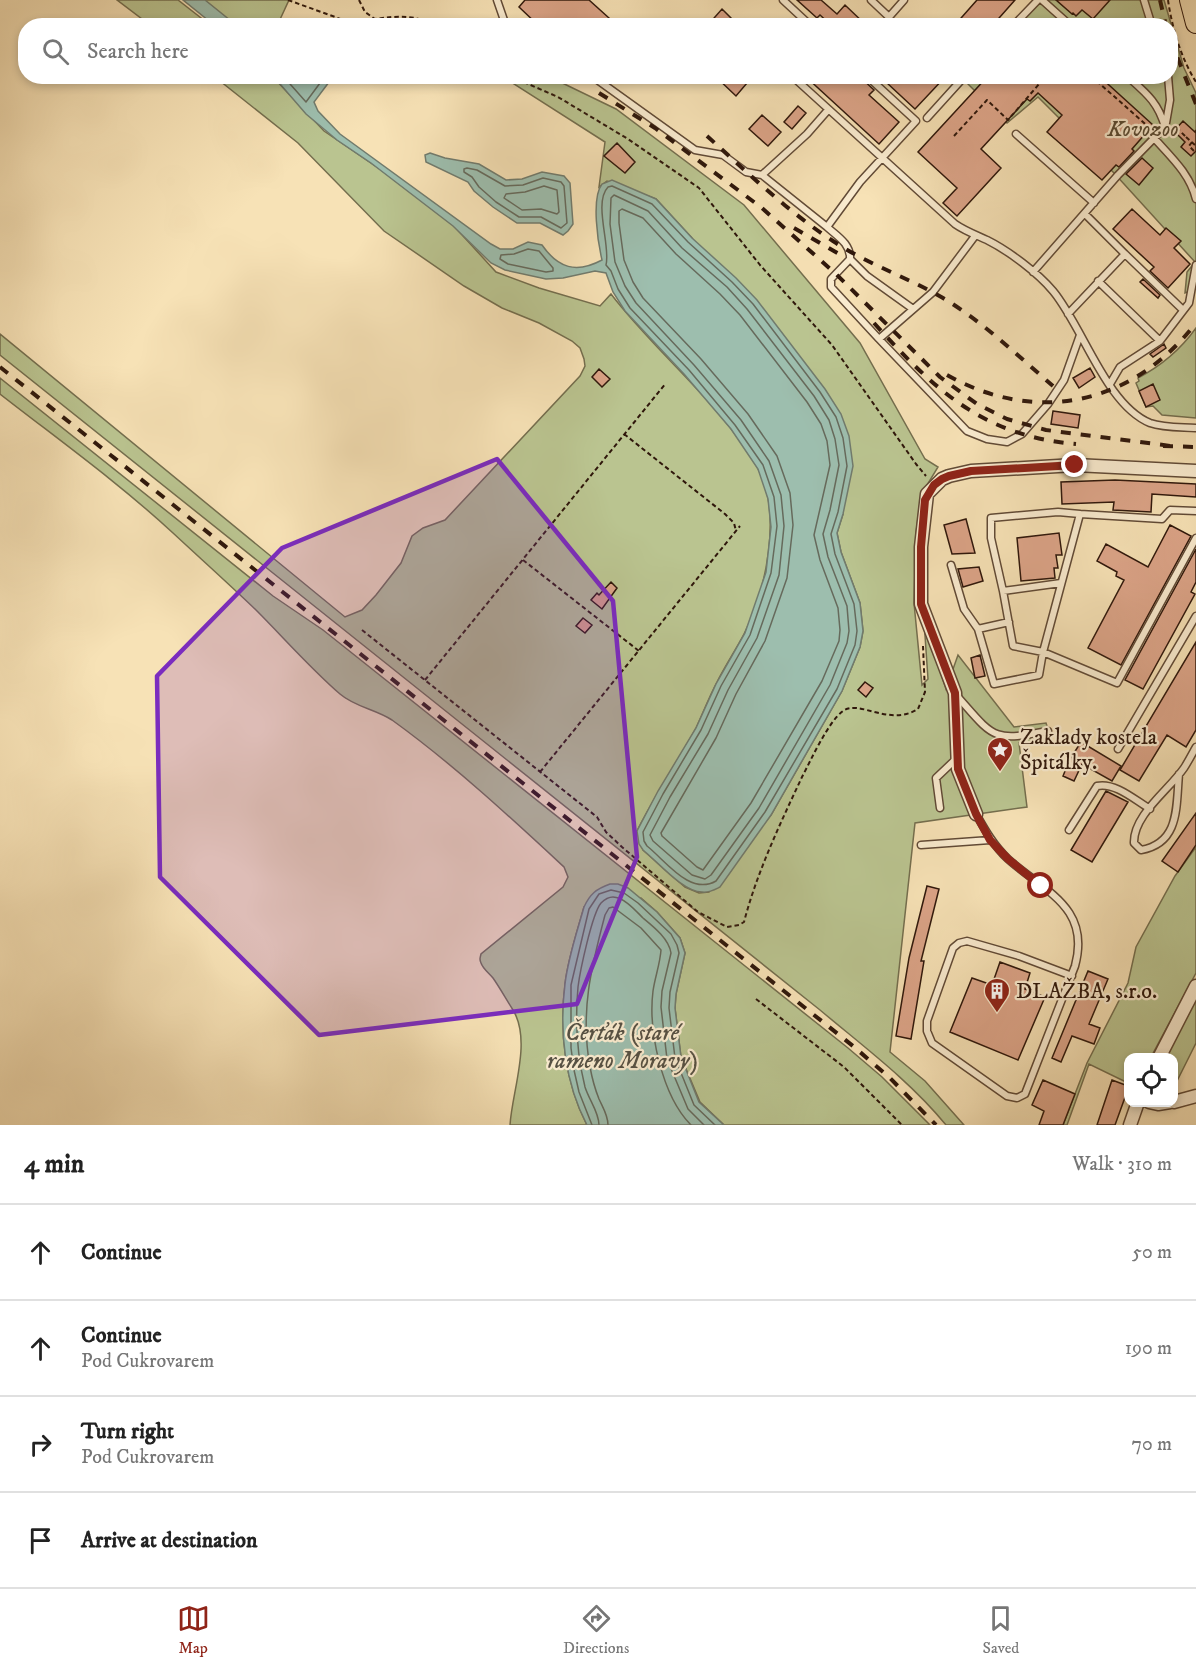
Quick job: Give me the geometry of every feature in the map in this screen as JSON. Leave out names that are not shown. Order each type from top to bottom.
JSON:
[{"type":"main road","points":[[1190,0],[1196,23]]},
{"type":"street","points":[[976,814],[958,769],[956,758],[955,693],[921,604],[921,547],[927,494],[934,485],[949,476],[971,471],[1075,465],[1196,471]]},
{"type":"street","points":[[1162,1053],[1196,986]]},
{"type":"street","points":[[1178,1101],[1195,1100]]},
{"type":"street","points":[[1130,1125],[1136,1107]]},
{"type":"lane","points":[[497,0],[503,18]]},
{"type":"lane","points":[[783,0],[802,18]]},
{"type":"lane","points":[[871,0],[889,17],[904,0]]},
{"type":"lane","points":[[1021,18],[1040,0],[1061,18]]},
{"type":"lane","points":[[1144,0],[1150,18]]},
{"type":"lane","points":[[603,84],[695,150],[723,155],[746,172],[762,175],[847,245],[850,259],[831,279],[831,287],[967,431],[987,439],[1007,442],[1022,434],[1048,404],[1064,380],[1080,335]]},
{"type":"lane","points":[[800,84],[880,159],[955,224],[988,241],[1033,272],[1054,293],[1123,402],[1151,423],[1196,428]]},
{"type":"lane","points":[[826,227],[860,182],[915,121],[876,84]]},
{"type":"lane","points":[[927,118],[958,84]]},
{"type":"lane","points":[[1136,84],[1153,100],[1161,113],[1165,127]]},
{"type":"lane","points":[[1033,272],[1165,127],[1170,100],[1168,84]]},
{"type":"lane","points":[[762,175],[807,134],[828,110]]},
{"type":"lane","points":[[1016,134],[1094,203]]},
{"type":"lane","points":[[1154,138],[1185,173],[1193,186],[1196,199]]},
{"type":"lane","points":[[1085,214],[1183,310]]},
{"type":"lane","points":[[879,339],[933,292],[975,236]]},
{"type":"lane","points":[[1068,314],[1125,254]]},
{"type":"lane","points":[[850,259],[867,276],[913,309]]},
{"type":"lane","points":[[1110,384],[1120,367],[1160,341],[1189,303],[1196,265]]},
{"type":"lane","points":[[1098,281],[1160,341]]},
{"type":"lane","points":[[1196,511],[1170,510],[1162,519],[1058,512],[991,518],[991,538],[1013,646],[1043,652],[1117,683],[1196,538]]},
{"type":"lane","points":[[951,565],[964,609],[978,628],[994,684],[1039,675],[1080,514]]},
{"type":"lane","points":[[1003,591],[1061,583]]},
{"type":"lane","points":[[1118,749],[1196,616]]},
{"type":"lane","points":[[978,628],[1009,622]]},
{"type":"lane","points":[[955,693],[984,727],[998,735],[1016,737],[1048,731]]},
{"type":"lane","points":[[1179,774],[1175,814],[1169,833],[1158,845],[1140,850],[1134,843],[1134,835],[1150,809],[1179,774],[1196,747]]},
{"type":"lane","points":[[940,808],[936,778],[951,766],[956,758]]},
{"type":"lane","points":[[1069,830],[1097,786],[1105,784],[1150,809]]},
{"type":"lane","points":[[976,814],[990,840],[1008,859],[1071,912],[1077,924],[1080,944],[1078,955],[1071,976],[1025,1094],[1007,1096],[936,1048],[929,1037],[927,1021],[951,952],[959,943],[967,941],[1019,956],[1071,976]]},
{"type":"lane","points":[[921,845],[990,840]]},
{"type":"path","points":[[288,0],[338,18]]},
{"type":"path","points":[[359,0],[364,12],[373,18]]},
{"type":"path","points":[[1168,0],[1170,18]]},
{"type":"path","points":[[382,18],[403,15],[416,18]]},
{"type":"path","points":[[1178,41],[1187,67],[1196,82]]},
{"type":"path","points":[[527,84],[558,97],[628,139],[699,188],[760,265],[832,345],[916,464],[934,485]]},
{"type":"path","points":[[954,136],[987,100],[1008,120],[1039,84]]},
{"type":"path","points":[[1100,84],[1151,129],[1178,129],[1196,146]]},
{"type":"path","points":[[1192,142],[1189,146],[1196,153]]},
{"type":"path","points":[[425,680],[666,383]]},
{"type":"path","points":[[624,434],[725,514],[734,523],[736,531]]},
{"type":"path","points":[[540,772],[740,526]]},
{"type":"path","points":[[522,559],[639,651]]},
{"type":"path","points":[[362,630],[597,817],[606,832],[698,912],[721,925],[730,927],[739,926],[744,922],[751,895],[775,836],[815,751],[843,711],[855,708],[885,715],[902,716],[918,709],[925,692],[922,637]]},
{"type":"path","points":[[756,999],[844,1067],[903,1125]]},
{"type":"highlighted area","points":[[497,459],[613,601],[637,857],[577,1004],[319,1035],[160,877],[157,676],[282,548]]},
{"type":"green space","points":[[117,0],[178,0],[201,18],[141,18]]},
{"type":"green space","points":[[184,0],[289,0],[281,18],[211,18]]},
{"type":"green space","name":"Kovozoo","points":[[1040,0],[1164,0],[1169,18],[1023,18]]},
{"type":"green space","name":"Kovozoo","points":[[1178,48],[1184,68],[1196,93],[1196,289],[1185,293],[1187,272],[1195,262],[1114,173],[1038,97],[1007,123],[968,84],[1178,84]]},
{"type":"green space","points":[[224,84],[280,84],[324,131],[381,170],[453,225],[496,272],[539,288],[600,306],[611,294],[647,337],[724,420],[757,467],[765,485],[770,528],[765,574],[759,596],[744,634],[723,670],[696,728],[637,831],[643,850],[685,887],[699,893],[709,892],[771,815],[842,691],[860,647],[863,631],[860,603],[841,552],[837,533],[843,514],[692,238],[656,199],[607,181],[599,187],[605,142],[514,84],[564,84],[616,109],[744,205],[860,343],[925,459],[938,467],[921,495],[916,533],[914,603],[922,685],[928,679],[924,621],[946,689],[958,655],[1014,727],[1046,723],[1052,741],[1019,743],[1027,807],[915,823],[890,1052],[925,1081],[964,1125],[946,1125],[902,1079],[820,1010],[0,355],[0,334],[345,617],[362,610],[401,563],[412,536],[423,528],[445,520],[580,376],[585,366],[580,348],[572,341],[539,323],[502,308],[464,286],[384,231],[298,143]]},
{"type":"green space","points":[[1196,328],[1196,418],[1162,415],[1153,406],[1146,407],[1136,383],[1139,381],[1138,378],[1170,356]]},
{"type":"green space","points":[[0,378],[273,596],[323,630],[848,1048],[882,1077],[930,1125],[724,1125],[700,1102],[681,1057],[675,1008],[685,953],[680,938],[641,898],[584,907],[570,955],[563,1002],[564,1039],[573,1092],[587,1125],[510,1125],[521,1051],[521,1036],[513,1010],[482,965],[480,958],[481,954],[563,887],[568,877],[564,867],[480,791],[415,737],[392,720],[340,694],[256,610],[152,515],[0,394]]},
{"type":"green space","points":[[1196,847],[1196,973],[1153,1053],[1124,1053],[1124,1081],[1089,1064],[1067,1125],[1063,1125],[1087,1063],[1128,983],[1136,947],[1175,876]]},
{"type":"green space","points":[[1196,995],[1196,1043],[1178,1079],[1178,1053],[1167,1053]]},
{"type":"water","points":[[183,0],[205,0],[227,18],[205,18]]},
{"type":"water","points":[[280,84],[328,84],[314,102],[318,111],[340,134],[491,244],[500,249],[513,249],[528,242],[542,245],[554,259],[568,266],[584,267],[602,260],[596,210],[602,184],[612,180],[656,199],[692,238],[757,300],[825,389],[841,414],[849,436],[853,466],[837,533],[841,552],[860,603],[863,631],[860,647],[842,691],[771,815],[720,887],[709,892],[702,892],[695,891],[679,882],[643,850],[639,844],[637,831],[696,728],[716,684],[745,633],[766,572],[771,527],[768,499],[758,469],[731,429],[625,311],[613,292],[606,273],[595,271],[546,279],[505,270],[491,263],[453,226],[337,140],[306,114]]},
{"type":"water","points":[[430,153],[479,164],[506,180],[522,179],[542,172],[564,176],[570,183],[573,224],[563,235],[540,223],[517,223],[493,207],[474,191],[468,182],[426,162],[425,155]]},
{"type":"water","name":"Čerťák (staré rameno Moravy)","points":[[610,884],[628,888],[657,912],[680,938],[685,953],[675,1008],[681,1057],[699,1102],[724,1125],[587,1125],[579,1109],[565,1057],[563,1002],[565,984],[570,955],[584,907],[594,892]]},
{"type":"building","points":[[525,0],[589,0],[609,18],[531,18],[519,7]]},
{"type":"building","points":[[797,0],[821,0],[837,14],[845,5],[859,18],[823,18],[820,15],[817,18]]},
{"type":"building","points":[[977,0],[1015,0],[999,18],[961,18]]},
{"type":"building","points":[[1056,0],[1110,0],[1094,18],[1082,10],[1076,16]]},
{"type":"building","points":[[722,9],[731,18],[714,18]]},
{"type":"building","points":[[723,84],[746,84],[736,96]]},
{"type":"building","points":[[814,84],[868,84],[874,90],[869,95],[899,122],[879,144]]},
{"type":"building","points":[[888,84],[938,84],[915,109]]},
{"type":"building","points":[[981,84],[1108,84],[1153,125],[1132,149],[1134,151],[1102,180],[1047,132],[1062,115],[1038,93],[1030,101],[1027,99],[981,149],[1001,168],[957,216],[943,203],[957,188],[918,152]]},
{"type":"building","points":[[798,106],[806,113],[792,129],[784,122]]},
{"type":"building","points":[[762,115],[781,132],[768,146],[749,129]]},
{"type":"building","points":[[1183,121],[1195,132],[1196,130],[1196,151],[1191,156],[1181,147],[1185,142],[1174,131]]},
{"type":"building","points":[[617,143],[635,162],[625,173],[604,156]]},
{"type":"building","points":[[1142,158],[1153,168],[1139,185],[1126,174]]},
{"type":"building","points":[[1132,209],[1160,235],[1166,228],[1181,241],[1174,248],[1190,264],[1168,288],[1150,271],[1154,267],[1113,229]]},
{"type":"building","points":[[1143,279],[1160,295],[1158,298],[1140,282]]},
{"type":"building","points":[[1164,344],[1166,348],[1153,357],[1150,354]]},
{"type":"building","points":[[1090,368],[1095,377],[1079,388],[1073,378]]},
{"type":"building","points":[[599,369],[610,379],[602,387],[592,377]]},
{"type":"building","points":[[1153,384],[1160,400],[1146,407],[1139,391]]},
{"type":"building","points":[[1053,411],[1080,415],[1078,428],[1051,424]]},
{"type":"building","points":[[1115,480],[1196,484],[1196,497],[1152,494],[1151,512],[1113,510],[1114,502],[1062,504],[1061,482]]},
{"type":"building","points":[[966,519],[975,553],[952,554],[944,525]]},
{"type":"building","points":[[1170,525],[1191,536],[1121,665],[1088,648],[1124,580],[1116,576],[1117,572],[1097,561],[1106,544],[1148,567]]},
{"type":"building","points":[[1059,533],[1062,555],[1056,555],[1058,568],[1054,568],[1055,578],[1021,581],[1017,538]]},
{"type":"building","points":[[1196,549],[1196,582],[1191,592],[1195,594],[1143,689],[1125,680]]},
{"type":"building","points":[[979,567],[983,581],[963,587],[958,569]]},
{"type":"building","points":[[611,582],[617,588],[602,609],[591,600]]},
{"type":"building","points":[[583,618],[592,625],[585,633],[576,626]]},
{"type":"building","points":[[1196,642],[1196,730],[1186,747],[1167,735],[1139,781],[1120,770]]},
{"type":"building","points":[[980,655],[985,676],[975,678],[971,658]]},
{"type":"building","points":[[865,682],[873,688],[866,697],[858,690]]},
{"type":"building","points":[[1081,742],[1121,766],[1112,781],[1082,764],[1074,781],[1063,776]]},
{"type":"building","points":[[1106,791],[1128,802],[1092,862],[1071,850]]},
{"type":"building","points":[[1196,813],[1196,845],[1178,872],[1162,861]]},
{"type":"building","points":[[927,886],[939,889],[921,961],[924,961],[911,1039],[896,1036],[909,958]]},
{"type":"building","name":"DLAŽBA, s.r.o.","points":[[1000,962],[1030,973],[1025,989],[1045,997],[1018,1060],[950,1032],[972,978],[992,985]]},
{"type":"building","points":[[1088,971],[1108,979],[1089,1024],[1100,1028],[1094,1044],[1072,1036],[1061,1062],[1052,1058]]},
{"type":"building","points":[[1043,1080],[1075,1094],[1063,1125],[1039,1125],[1044,1111],[1032,1105]]},
{"type":"building","points":[[1112,1080],[1124,1084],[1124,1100],[1115,1125],[1097,1125]]},
{"type":"railway","points":[[1160,0],[1164,18]]},
{"type":"railway","points":[[1178,59],[1196,104]]},
{"type":"railway","points":[[599,93],[655,128],[762,208],[836,274],[940,377],[977,404],[1007,419],[1046,430],[1171,446]]},
{"type":"railway","points":[[707,136],[768,191],[816,229],[859,257],[929,290],[958,307],[1053,386]]},
{"type":"railway","points":[[794,228],[841,255]]},
{"type":"railway","points":[[874,323],[939,388],[987,420],[1013,431],[1076,444]]},
{"type":"railway","points":[[947,375],[981,391],[1015,400],[1049,402],[1082,398],[1114,388],[1143,372],[1171,351],[1196,323]]},
{"type":"railway","points":[[0,367],[853,1046],[890,1078],[936,1125]]},
{"type":"railway","points":[[1163,446],[1196,447]]},
{"type":"place","name":"Zaklady kostela Špitálky.","points":[[1000,773]]},
{"type":"place","name":"DLAŽBA, s.r.o.","points":[[997,1014]]},
{"type":"route","points":[[1041,886],[1008,859],[990,840],[966,793],[956,758],[955,693],[921,604],[921,547],[925,500],[934,485],[942,479],[971,471],[1075,465]]}]
